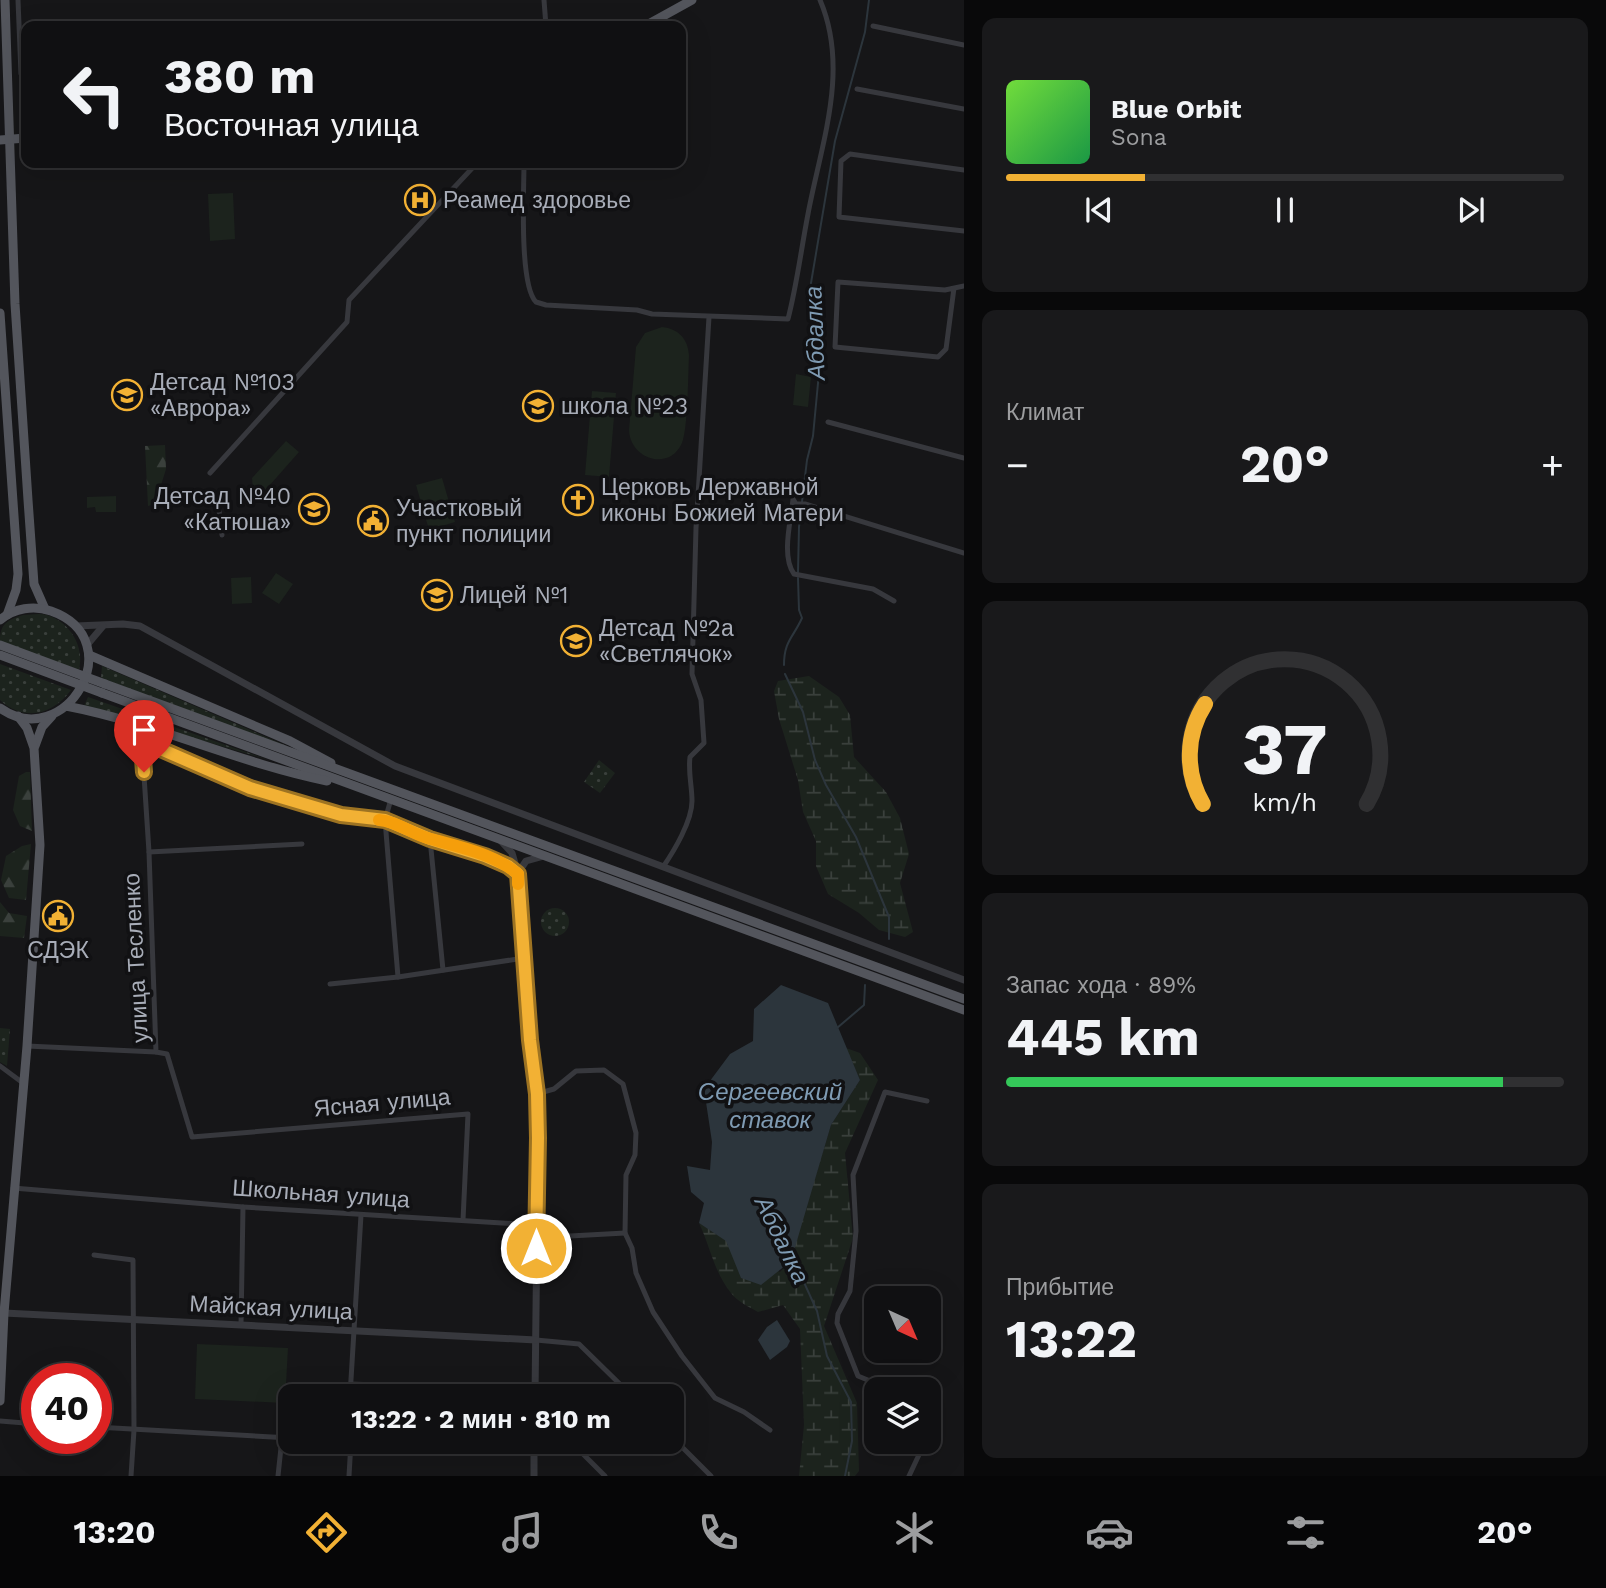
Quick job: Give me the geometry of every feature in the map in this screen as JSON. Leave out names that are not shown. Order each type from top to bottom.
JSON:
[{"type":"main road","points":[[5,0],[5,140],[15,304],[34,584],[45,609]]},
{"type":"main road","points":[[654,21],[692,0]]},
{"type":"main road","points":[[0,313],[18,574],[16,590],[2,617]]},
{"type":"main road","points":[[2,617],[32,608],[60,614],[76,626],[88,650],[85,681],[75,697],[42,727],[34,748]]},
{"type":"main road","points":[[0,645],[352,785],[964,1010]]},
{"type":"main road","points":[[88,650],[290,741],[367,782]]},
{"type":"main road","points":[[0,655],[104,688],[964,999]]},
{"type":"main road","points":[[66,706],[137,723],[276,769],[352,785]]},
{"type":"main road","points":[[1,712],[38,718],[54,714]]},
{"type":"main road","points":[[0,1401],[4,1313],[27,1046],[40,845],[34,748],[27,728],[18,716]]},
{"type":"street","points":[[18,0],[21,74]]},
{"type":"street","points":[[544,0],[546,21]]},
{"type":"street","points":[[524,168],[524,243],[529,293],[541,305],[637,310],[652,314],[788,319],[797,286],[808,214],[832,100],[834,71],[826,15],[820,0]]},
{"type":"street","points":[[873,26],[964,45]]},
{"type":"street","points":[[857,89],[964,108]]},
{"type":"street","points":[[964,170],[850,154],[841,161],[839,218],[964,231]]},
{"type":"street","points":[[210,473],[347,321],[349,300],[472,168]]},
{"type":"street","points":[[954,288],[946,349],[938,357],[835,347],[838,282],[945,290],[954,288],[964,286]]},
{"type":"street","points":[[663,867],[678,843],[692,803],[688,775],[690,757],[704,743],[701,699],[692,674],[696,528],[709,317]]},
{"type":"street","points":[[828,422],[964,458]]},
{"type":"street","points":[[894,601],[873,589],[798,576],[791,571],[788,546],[793,499],[801,504],[964,553]]},
{"type":"street","points":[[219,510],[222,535]]},
{"type":"street","points":[[76,626],[140,626],[395,766],[964,980]]},
{"type":"street","points":[[88,650],[103,626]]},
{"type":"street","name":"улица Тесленко","points":[[137,723],[135,736],[142,745],[149,852],[156,1052],[167,1054],[192,1137]]},
{"type":"street","points":[[142,745],[156,747],[250,788],[341,815],[385,820],[430,839],[485,856],[508,866],[518,874]]},
{"type":"street","points":[[391,799],[385,820],[398,978]]},
{"type":"street","points":[[497,838],[512,853],[518,874],[537,1094],[535,1384]]},
{"type":"street","points":[[430,839],[443,970]]},
{"type":"street","name":"улица Тесленко","points":[[149,852],[302,844]]},
{"type":"street","points":[[518,874],[526,861],[546,856]]},
{"type":"street","points":[[330,984],[398,978],[524,958]]},
{"type":"street","points":[[27,1046],[156,1052]]},
{"type":"street","points":[[0,1066],[24,1084]]},
{"type":"street","points":[[537,1094],[554,1088],[576,1071],[604,1070],[622,1084],[636,1138],[635,1155],[626,1175],[625,1233],[632,1248],[636,1272],[653,1312],[682,1356],[715,1398],[744,1412],[770,1430]]},
{"type":"street","points":[[864,1378],[858,1376],[837,1323],[838,1314],[850,1291],[856,1231],[853,1175],[885,1092],[927,1101]]},
{"type":"street","name":"Ясная улица","points":[[192,1137],[468,1114],[463,1220]]},
{"type":"street","name":"Школьная улица","points":[[13,1188],[243,1207],[536,1225],[570,1236],[625,1233]]},
{"type":"street","points":[[241,1325],[243,1207]]},
{"type":"street","points":[[350,1384],[361,1215]]},
{"type":"street","points":[[94,1255],[133,1260],[134,1430],[131,1476]]},
{"type":"street","name":"Майская улица","points":[[4,1313],[537,1340]]},
{"type":"street","points":[[537,1340],[579,1343],[620,1384]]},
{"type":"street","points":[[0,1421],[21,1423]]},
{"type":"street","points":[[112,1428],[278,1438]]},
{"type":"street","points":[[684,1449],[711,1476]]},
{"type":"street","points":[[278,1476],[280,1454]]},
{"type":"street","points":[[349,1476],[350,1454]]},
{"type":"street","points":[[534,1454],[534,1476]]},
{"type":"street","points":[[583,1454],[605,1476]]},
{"type":"street","points":[[909,1476],[919,1454]]},
{"type":"green space","points":[[233,193],[235,239],[210,241],[208,194]]},
{"type":"green space","points":[[662,327],[682,336],[689,356],[684,436],[676,452],[660,459],[643,455],[631,440],[629,430],[636,347],[645,333]]},
{"type":"green space","points":[[796,374],[811,377],[808,407],[793,405]]},
{"type":"green space","points":[[592,391],[616,393],[609,477],[585,475]]},
{"type":"green space","points":[[286,441],[299,452],[254,503],[252,478]]},
{"type":"green space","points":[[165,445],[166,469],[155,504],[148,506],[145,446]]},
{"type":"green space","points":[[442,478],[455,522],[429,530],[416,485]]},
{"type":"green space","points":[[116,496],[116,512],[96,512],[95,507],[87,508],[87,497]]},
{"type":"green space","points":[[276,573],[293,584],[279,604],[262,593]]},
{"type":"green space","points":[[251,577],[252,603],[232,604],[231,578]]},
{"type":"green space","points":[[23,615],[47,615],[63,623],[78,644],[79,670],[0,641],[1,630],[6,624]]},
{"type":"green space","points":[[0,664],[71,690],[64,699],[47,710],[38,713],[19,711],[0,700]]},
{"type":"green space","points":[[102,666],[287,746],[289,748],[101,678]]},
{"type":"green space","points":[[809,676],[839,697],[850,715],[854,757],[886,792],[900,818],[909,854],[900,883],[913,932],[905,937],[879,930],[859,913],[828,894],[816,866],[816,841],[803,812],[798,780],[779,719],[774,691],[778,681]]},
{"type":"green space","points":[[88,697],[269,760],[84,706]]},
{"type":"green space","points":[[599,760],[615,773],[600,793],[584,782]]},
{"type":"green space","points":[[30,772],[32,831],[20,826],[13,810],[19,776]]},
{"type":"green space","points":[[31,844],[26,900],[9,898],[1,880],[6,856]]},
{"type":"green space","points":[[0,902],[9,913],[27,916],[24,938],[0,936]]},
{"type":"green space","points":[[555,908],[565,912],[569,922],[565,932],[555,936],[545,932],[541,922],[545,912]]},
{"type":"green space","points":[[0,1028],[10,1029],[7,1066],[0,1062]]},
{"type":"green space","points":[[846,1048],[860,1053],[878,1080],[845,1153],[853,1238],[824,1326],[857,1403],[859,1471],[855,1476],[799,1476],[804,1425],[800,1329],[783,1305],[758,1312],[734,1296],[716,1268],[699,1223],[780,1272],[790,1261],[831,1125],[860,1080]]},
{"type":"green space","points":[[197,1344],[288,1348],[286,1384],[278,1384],[278,1403],[195,1399]]},
{"type":"water","name":"Сергеевский ставок","points":[[781,985],[828,1003],[860,1080],[831,1125],[791,1261],[761,1285],[741,1278],[726,1241],[699,1223],[704,1203],[691,1192],[687,1166],[710,1170],[712,1142],[704,1089],[730,1054],[753,1041],[754,1009]]},
{"type":"water","points":[[777,1320],[790,1341],[787,1347],[770,1360],[758,1340],[767,1327]]},
{"type":"waterway","name":"Абдалка","points":[[798,572],[799,527],[807,460],[813,436],[821,342],[811,283],[835,141],[865,32],[869,0]]},
{"type":"waterway","name":"Абдалка","points":[[784,665],[787,645],[802,618],[799,610],[798,578]]},
{"type":"waterway","name":"Абдалка","points":[[785,674],[803,712],[815,760],[856,837],[889,917],[889,939]]},
{"type":"waterway","name":"Абдалка","points":[[837,1028],[864,1005],[865,985]]},
{"type":"waterway","name":"Абдалка","points":[[792,1256],[817,1311],[827,1356],[851,1402],[852,1441],[845,1476]]},
{"type":"slow traffic","points":[[379,820],[508,866],[518,874],[518,884]]},
{"type":"place","name":"Реамед здоровье","points":[[420,200]]},
{"type":"place","name":"Детсад №103 «Аврора»","points":[[127,395]]},
{"type":"place","name":"школа №23","points":[[538,406]]},
{"type":"place","name":"Церковь Державной иконы Божией Матери","points":[[578,500]]},
{"type":"place","name":"Детсад №40 «Катюша»","points":[[314,509]]},
{"type":"place","name":"Участковый пункт полиции","points":[[373,521]]},
{"type":"place","name":"Лицей №1","points":[[437,595]]},
{"type":"place","name":"Детсад №2а «Светлячок»","points":[[576,641]]},
{"type":"place","name":"СДЭК","points":[[58,916]]},
{"type":"route","points":[[144,772],[142,745],[156,747],[250,788],[341,815],[385,820],[430,839],[485,856],[508,866],[518,874],[530,1040],[537,1094],[536,1248]]}]
